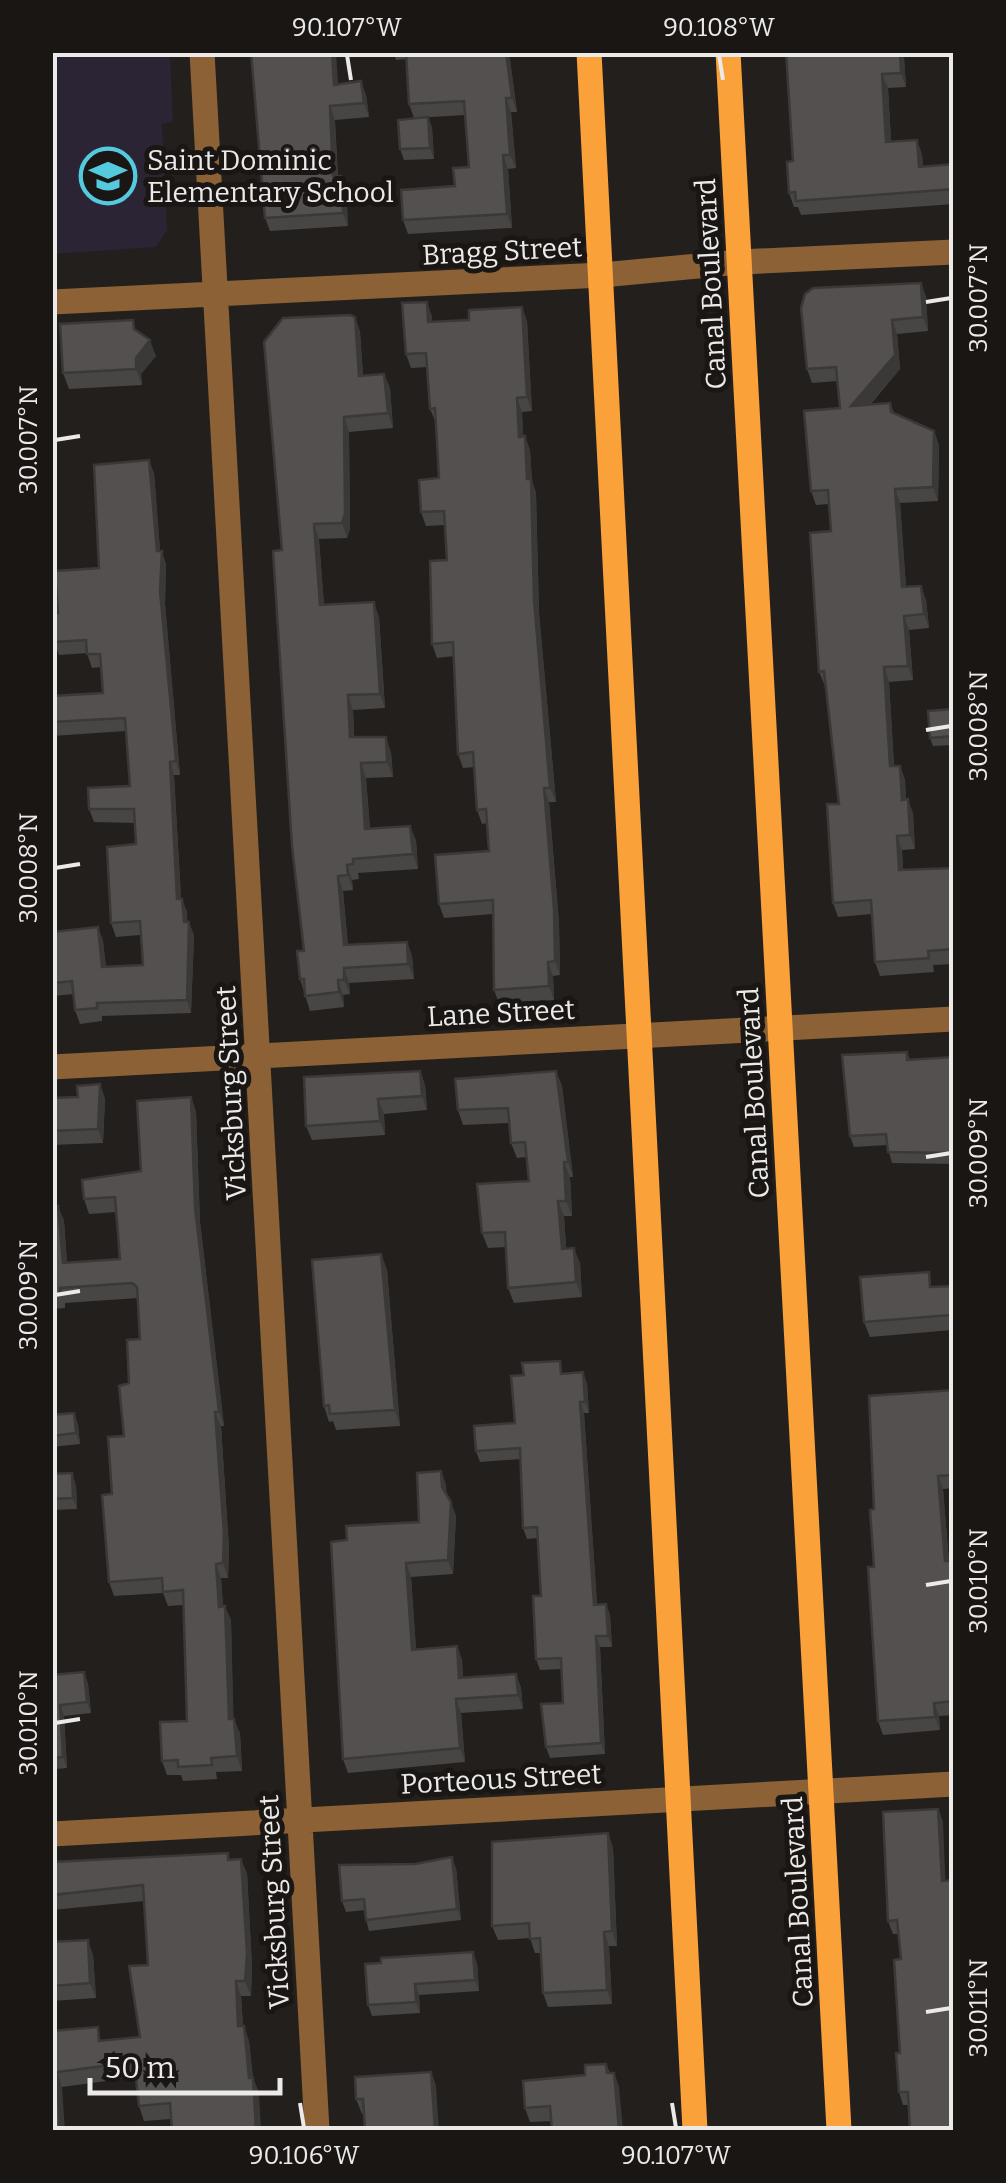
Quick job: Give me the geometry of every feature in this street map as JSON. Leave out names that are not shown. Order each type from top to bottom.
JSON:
[{"type":"main road","points":[[588,52],[642,1036],[694,2130]]},
{"type":"main road","name":"Canal Boulevard","points":[[728,52],[839,2130]]},
{"type":"street","name":"Vicksburg Street","points":[[202,52],[317,2130]]},
{"type":"street","name":"Bragg Street","points":[[52,302],[602,275],[740,262],[954,252]]},
{"type":"street","name":"Lane Street","points":[[52,1068],[954,1019]]},
{"type":"street","name":"Porteous Street","points":[[52,1834],[954,1784]]},
{"type":"shaded area","name":"Saint Dominic Elementary School","points":[[53,52],[170,53],[173,122],[162,124],[167,230],[156,247],[53,254]]},
{"type":"building","points":[[251,52],[332,52],[334,85],[361,81],[364,103],[330,106],[333,176],[341,176],[343,213],[265,218]]},
{"type":"building","points":[[406,52],[506,52],[512,98],[506,98],[510,155],[503,155],[507,214],[403,220],[401,190],[455,186],[453,168],[469,167],[464,101],[409,104]]},
{"type":"building","points":[[786,52],[900,52],[901,73],[882,74],[886,142],[917,140],[919,167],[954,164],[954,189],[796,201],[795,192],[789,193],[787,162],[793,161]]},
{"type":"building","points":[[428,117],[430,148],[400,149],[398,120]]},
{"type":"building","points":[[921,283],[923,317],[892,320],[895,355],[851,406],[890,403],[891,412],[934,431],[933,487],[895,489],[902,587],[921,586],[924,614],[904,616],[908,666],[884,667],[890,766],[900,766],[902,800],[908,799],[910,835],[897,836],[899,870],[954,868],[954,949],[928,951],[929,958],[875,962],[871,900],[833,903],[827,804],[839,804],[824,671],[819,672],[810,533],[831,531],[828,490],[811,491],[804,411],[840,408],[836,367],[807,369],[801,308],[805,294],[813,288]]},
{"type":"building","points":[[427,302],[428,322],[469,320],[469,310],[522,307],[527,397],[517,398],[519,437],[525,436],[527,479],[531,479],[534,600],[550,788],[544,788],[554,909],[555,961],[548,962],[549,986],[494,990],[493,900],[439,904],[435,855],[489,851],[486,809],[477,810],[473,752],[458,754],[453,642],[432,644],[430,561],[447,560],[444,511],[421,512],[419,480],[439,478],[435,408],[430,409],[426,353],[406,354],[402,303]]},
{"type":"building","points":[[355,317],[359,376],[384,374],[388,413],[344,417],[345,514],[342,523],[314,524],[320,605],[374,602],[380,694],[348,695],[350,737],[386,737],[387,762],[361,763],[365,829],[410,826],[413,854],[353,859],[353,864],[347,865],[348,875],[338,876],[344,945],[407,942],[408,964],[344,968],[344,980],[338,980],[339,992],[305,996],[297,951],[304,951],[292,846],[273,551],[282,550],[264,342],[283,318]]},
{"type":"building","points":[[133,320],[134,329],[150,340],[136,358],[136,369],[63,373],[60,324]]},
{"type":"building","points":[[149,460],[157,551],[162,551],[160,591],[176,761],[170,762],[177,899],[182,899],[184,922],[189,922],[187,1000],[97,1003],[97,1008],[75,1010],[72,981],[52,983],[52,932],[98,927],[102,967],[143,965],[140,921],[111,923],[107,847],[136,844],[134,809],[89,809],[88,788],[130,786],[125,718],[52,722],[52,696],[103,693],[100,654],[87,654],[86,640],[54,642],[52,613],[58,613],[55,571],[99,568],[94,465]]},
{"type":"building","points":[[954,709],[954,736],[930,738],[928,711]]},
{"type":"building","points":[[907,1052],[907,1060],[954,1057],[954,1153],[888,1152],[886,1134],[850,1136],[842,1055]]},
{"type":"building","points":[[420,1071],[422,1096],[378,1099],[380,1121],[306,1126],[304,1077]]},
{"type":"building","points":[[556,1071],[568,1162],[564,1162],[566,1201],[558,1201],[562,1249],[574,1248],[576,1282],[508,1288],[505,1232],[482,1233],[477,1184],[529,1181],[525,1142],[511,1143],[508,1108],[458,1110],[455,1079]]},
{"type":"building","points":[[100,1084],[98,1129],[52,1131],[52,1098],[78,1097],[77,1086]]},
{"type":"building","points":[[191,1097],[195,1208],[219,1412],[215,1412],[224,1533],[223,1563],[216,1564],[219,1607],[225,1606],[229,1719],[234,1719],[237,1756],[211,1758],[212,1765],[178,1767],[178,1760],[162,1761],[160,1722],[187,1721],[183,1590],[163,1592],[162,1578],[109,1582],[102,1495],[112,1494],[108,1437],[124,1436],[119,1386],[129,1383],[127,1340],[140,1339],[137,1287],[132,1283],[60,1288],[60,1294],[52,1295],[52,1207],[58,1206],[63,1263],[120,1259],[115,1197],[84,1199],[82,1180],[141,1171],[137,1101]]},
{"type":"building","points":[[381,1254],[395,1410],[330,1414],[329,1405],[324,1406],[312,1260]]},
{"type":"building","points":[[929,1272],[930,1287],[954,1286],[954,1326],[951,1327],[950,1315],[864,1322],[860,1277]]},
{"type":"building","points":[[560,1361],[561,1374],[583,1372],[585,1402],[580,1402],[594,1605],[606,1604],[608,1636],[596,1636],[601,1743],[546,1747],[541,1704],[563,1703],[561,1658],[536,1659],[533,1596],[541,1596],[537,1527],[523,1528],[520,1448],[476,1451],[474,1426],[515,1423],[511,1376],[524,1375],[522,1363]]},
{"type":"building","points":[[954,1390],[954,1475],[938,1476],[945,1561],[954,1561],[954,1701],[934,1703],[935,1717],[878,1721],[868,1567],[874,1567],[869,1396]]},
{"type":"building","points":[[74,1413],[76,1433],[52,1436],[52,1415]]},
{"type":"building","points":[[441,1471],[442,1487],[451,1502],[448,1560],[406,1563],[412,1650],[457,1646],[459,1678],[516,1674],[518,1695],[456,1699],[460,1748],[343,1759],[331,1542],[347,1540],[346,1526],[419,1522],[417,1473]]},
{"type":"building","points":[[72,1473],[73,1498],[52,1499],[52,1474]]},
{"type":"building","points":[[84,1672],[87,1702],[60,1705],[63,1757],[52,1758],[52,1675]]},
{"type":"building","points":[[938,1809],[942,1881],[954,1880],[954,2130],[910,2130],[908,2092],[899,2092],[894,1960],[901,1959],[897,1920],[888,1921],[883,1812]]},
{"type":"building","points":[[608,1833],[612,1931],[604,1932],[607,1990],[543,1993],[540,1938],[530,1939],[529,1923],[492,1926],[492,1842]]},
{"type":"building","points":[[228,1853],[228,1860],[241,1859],[247,1953],[245,1981],[236,1981],[238,2026],[244,2026],[249,2078],[253,2078],[256,2130],[172,2130],[170,2103],[139,2106],[134,2062],[57,2072],[60,2130],[52,2130],[52,2031],[98,2027],[99,2041],[140,2037],[129,1966],[148,1965],[143,1885],[52,1895],[52,1862]]},
{"type":"building","points":[[452,1857],[457,1909],[366,1920],[364,1899],[342,1901],[339,1865],[415,1864]]},
{"type":"building","points":[[88,1940],[90,1983],[52,1986],[52,1942]]},
{"type":"building","points":[[473,1952],[475,1980],[415,1984],[416,2002],[368,2005],[365,1964],[381,1963],[381,1958]]},
{"type":"building","points":[[606,2064],[607,2073],[614,2073],[619,2130],[552,2130],[550,2106],[525,2108],[523,2081],[585,2075],[585,2065]]},
{"type":"building","points":[[431,2072],[435,2130],[365,2130],[363,2099],[356,2099],[355,2077]]},
{"type":"place","name":"Saint Dominic Elementary School","points":[[108,176]]}]
